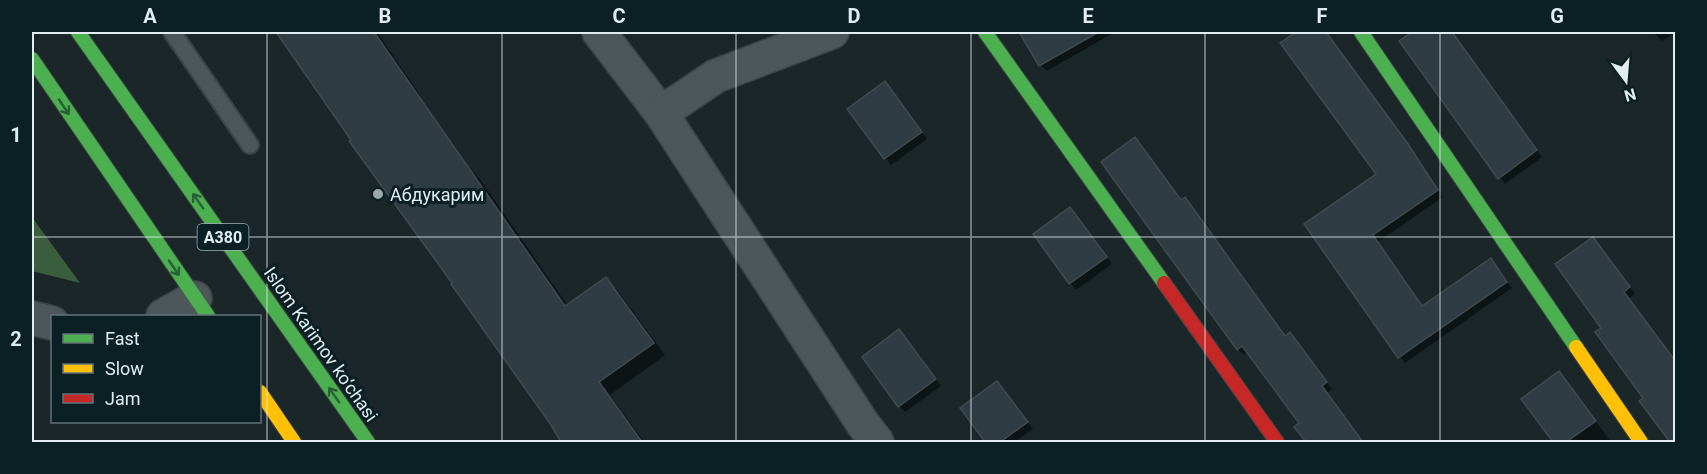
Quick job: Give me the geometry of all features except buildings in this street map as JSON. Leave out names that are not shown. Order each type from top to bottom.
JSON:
[{"type":"main road","name":"Islom Karimov ko‘chasi","points":[[78,32],[368,442]]},
{"type":"main road","points":[[985,32],[1277,442]]},
{"type":"main road","points":[[1361,32],[1641,442]]},
{"type":"main road","points":[[32,58],[201,307]]},
{"type":"main road","points":[[261,393],[294,442]]},
{"type":"street","points":[[599,32],[661,113],[877,442]]},
{"type":"street","points":[[661,113],[716,76],[832,32]]},
{"type":"street","points":[[167,315],[201,307]]},
{"type":"street","points":[[32,318],[51,323]]},
{"type":"lane","points":[[172,32],[250,145]]},
{"type":"green space","points":[[32,217],[80,283],[32,271]]},
{"type":"traffic: fast","points":[[78,32],[368,442]]},
{"type":"traffic: fast","points":[[985,32],[1164,283]]},
{"type":"traffic: fast","points":[[1361,32],[1576,347]]},
{"type":"traffic: fast","points":[[32,59],[207,315]]},
{"type":"traffic: slow","points":[[1576,347],[1641,442]]},
{"type":"traffic: slow","points":[[261,393],[294,442]]},
{"type":"traffic: jam","points":[[1164,283],[1277,442]]},
{"type":"place","name":"Абдукарим","points":[[378,194]]}]
